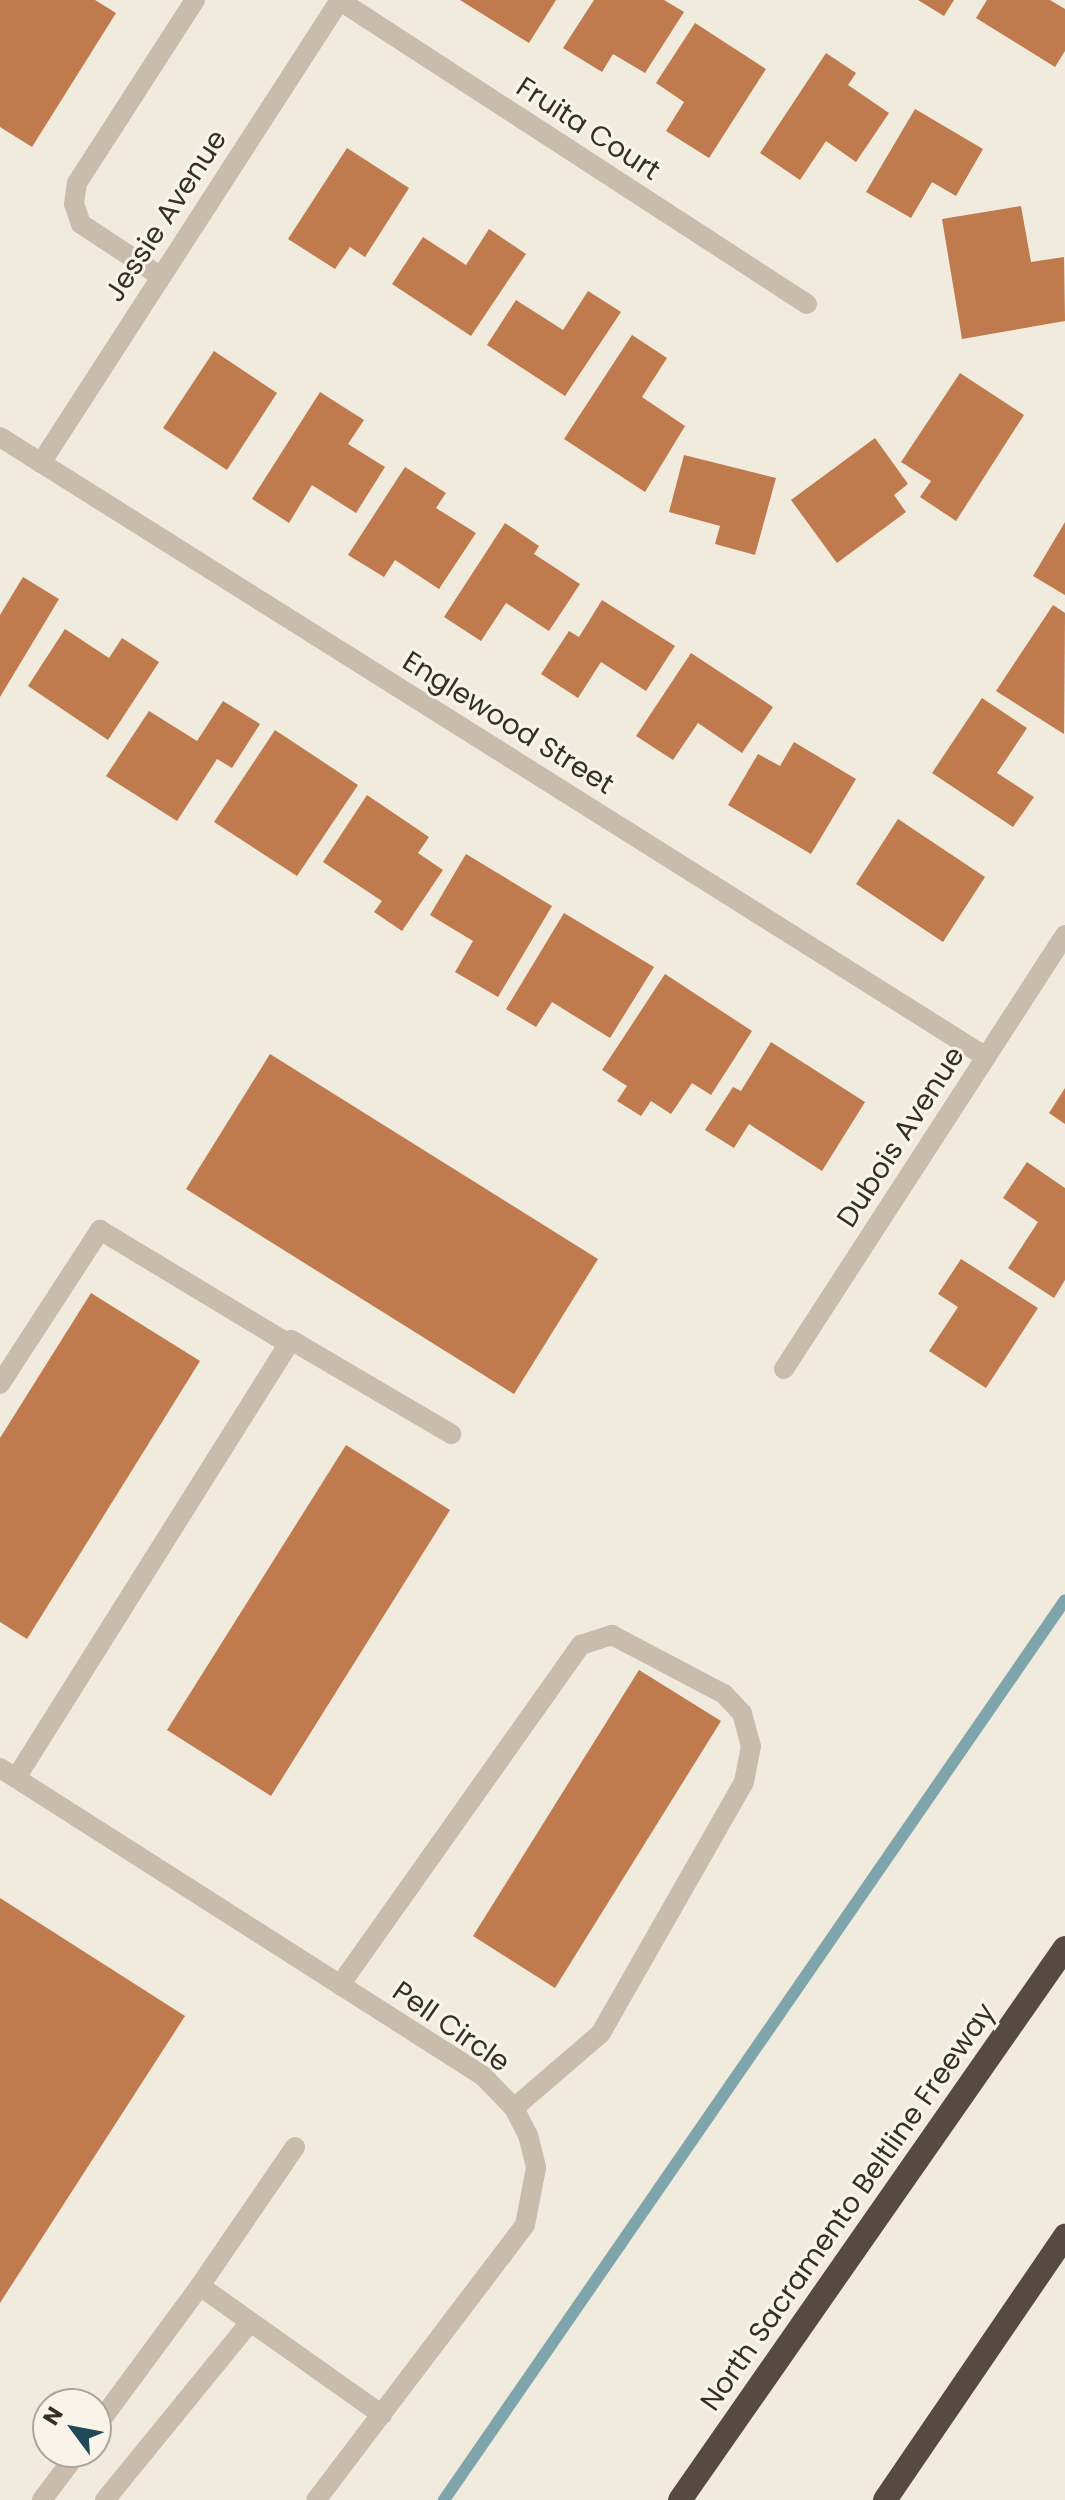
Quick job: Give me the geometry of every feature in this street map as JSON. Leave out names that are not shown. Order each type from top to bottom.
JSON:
[{"type":"highway","name":"North Sacramento Beltline Freeway","points":[[680,2500],[1065,1948]]},
{"type":"highway","points":[[885,2500],[1065,2236]]},
{"type":"street","points":[[160,276],[81,224],[74,204],[77,183],[195,0]]},
{"type":"street","name":"Jessie Avenue","points":[[41,463],[339,0]]},
{"type":"street","name":"Fruita Court","points":[[339,0],[807,304]]},
{"type":"street","name":"Englewood Street","points":[[0,437],[986,1057]]},
{"type":"street","name":"Dubois Avenue","points":[[784,1369],[1065,935]]},
{"type":"street","points":[[0,1384],[100,1230],[289,1344]]},
{"type":"street","points":[[8,1773],[291,1340],[451,1434]]},
{"type":"street","points":[[340,1985],[581,1645],[612,1635],[724,1694],[742,1713],[751,1746],[744,1782],[600,2034],[514,2108]]},
{"type":"street","name":"Pell Circle","points":[[8,1773],[483,2076],[514,2108],[528,2135],[536,2168],[534,2197],[525,2225],[316,2500]]},
{"type":"street","points":[[112,2405],[200,2286],[295,2147]]},
{"type":"street","points":[[200,2286],[382,2415]]},
{"type":"street","points":[[105,2500],[250,2322]]},
{"type":"street","points":[[42,2500],[66,2468]]},
{"type":"building","points":[[0,0],[95,0],[116,13],[32,147],[0,127]]},
{"type":"building","points":[[460,0],[556,0],[529,43]]},
{"type":"building","points":[[594,0],[664,0],[684,12],[645,73],[613,54],[602,72],[563,48]]},
{"type":"building","points":[[918,0],[954,0],[944,16]]},
{"type":"building","points":[[987,0],[1050,0],[1065,9],[1065,51],[1055,67],[976,18]]},
{"type":"building","points":[[695,23],[766,69],[709,158],[666,131],[684,102],[656,83]]},
{"type":"building","points":[[826,53],[856,73],[848,85],[889,113],[856,162],[826,141],[800,180],[760,153]]},
{"type":"building","points":[[915,109],[983,149],[956,196],[932,182],[911,218],[866,192]]},
{"type":"building","points":[[347,148],[409,188],[365,257],[350,247],[335,269],[288,239]]},
{"type":"building","points":[[1021,206],[1031,262],[1064,257],[1065,321],[962,339],[942,219]]},
{"type":"building","points":[[489,229],[526,254],[471,336],[392,284],[423,237],[466,265]]},
{"type":"building","points":[[588,291],[621,312],[565,396],[487,345],[516,300],[563,330]]},
{"type":"building","points":[[632,335],[667,358],[642,397],[685,426],[645,492],[564,439]]},
{"type":"building","points":[[214,351],[277,393],[227,470],[163,428]]},
{"type":"building","points":[[960,373],[1024,415],[956,521],[920,497],[931,481],[901,462]]},
{"type":"building","points":[[320,392],[364,420],[348,444],[385,467],[356,513],[312,485],[289,523],[252,499]]},
{"type":"building","points":[[875,438],[908,484],[894,495],[906,512],[837,563],[791,500]]},
{"type":"building","points":[[684,455],[776,478],[755,555],[715,544],[720,526],[669,512]]},
{"type":"building","points":[[405,467],[446,493],[436,508],[476,533],[439,589],[395,560],[384,577],[348,555]]},
{"type":"building","points":[[1065,522],[1065,595],[1033,576]]},
{"type":"building","points":[[505,523],[539,546],[534,554],[580,584],[549,631],[506,603],[481,641],[444,617]]},
{"type":"building","points":[[23,577],[59,599],[0,697],[0,615]]},
{"type":"building","points":[[602,600],[675,646],[646,691],[601,662],[578,698],[541,674],[569,631],[579,637]]},
{"type":"building","points":[[1053,605],[1065,613],[1064,734],[996,691]]},
{"type":"building","points":[[65,629],[109,658],[122,638],[159,662],[108,740],[28,686]]},
{"type":"building","points":[[691,653],[773,707],[742,753],[698,723],[673,760],[636,736]]},
{"type":"building","points":[[982,698],[1027,728],[997,773],[1034,797],[1013,827],[932,773]]},
{"type":"building","points":[[223,701],[260,724],[232,768],[217,759],[177,821],[106,776],[149,711],[197,741]]},
{"type":"building","points":[[275,730],[358,785],[297,876],[214,822]]},
{"type":"building","points":[[794,742],[856,779],[811,854],[728,805],[758,754],[780,766]]},
{"type":"building","points":[[367,795],[429,837],[418,853],[443,870],[402,931],[374,912],[382,901],[323,862]]},
{"type":"building","points":[[898,819],[985,877],[943,942],[856,884]]},
{"type":"building","points":[[466,854],[552,906],[498,997],[455,972],[473,941],[430,915]]},
{"type":"building","points":[[564,913],[654,967],[610,1038],[552,1002],[536,1027],[506,1009]]},
{"type":"building","points":[[665,974],[752,1031],[711,1095],[692,1083],[671,1114],[651,1101],[641,1116],[617,1101],[627,1086],[602,1070]]},
{"type":"building","points":[[771,1042],[865,1102],[822,1171],[749,1124],[734,1148],[705,1130],[733,1087],[741,1091]]},
{"type":"building","points":[[270,1054],[598,1259],[514,1394],[186,1189]]},
{"type":"building","points":[[1065,1088],[1065,1124],[1049,1113]]},
{"type":"building","points":[[1027,1162],[1065,1188],[1065,1280],[1054,1298],[1008,1268],[1038,1222],[1003,1198]]},
{"type":"building","points":[[961,1259],[1038,1308],[986,1388],[929,1351],[958,1307],[938,1294]]},
{"type":"building","points":[[91,1293],[200,1361],[27,1639],[0,1622],[0,1438]]},
{"type":"building","points":[[346,1445],[450,1510],[271,1796],[167,1730]]},
{"type":"building","points":[[639,1670],[721,1721],[555,1988],[473,1936]]},
{"type":"building","points":[[0,1898],[185,2016],[0,2303]]},
{"type":"waterway","points":[[444,2500],[1065,1600]]}]
